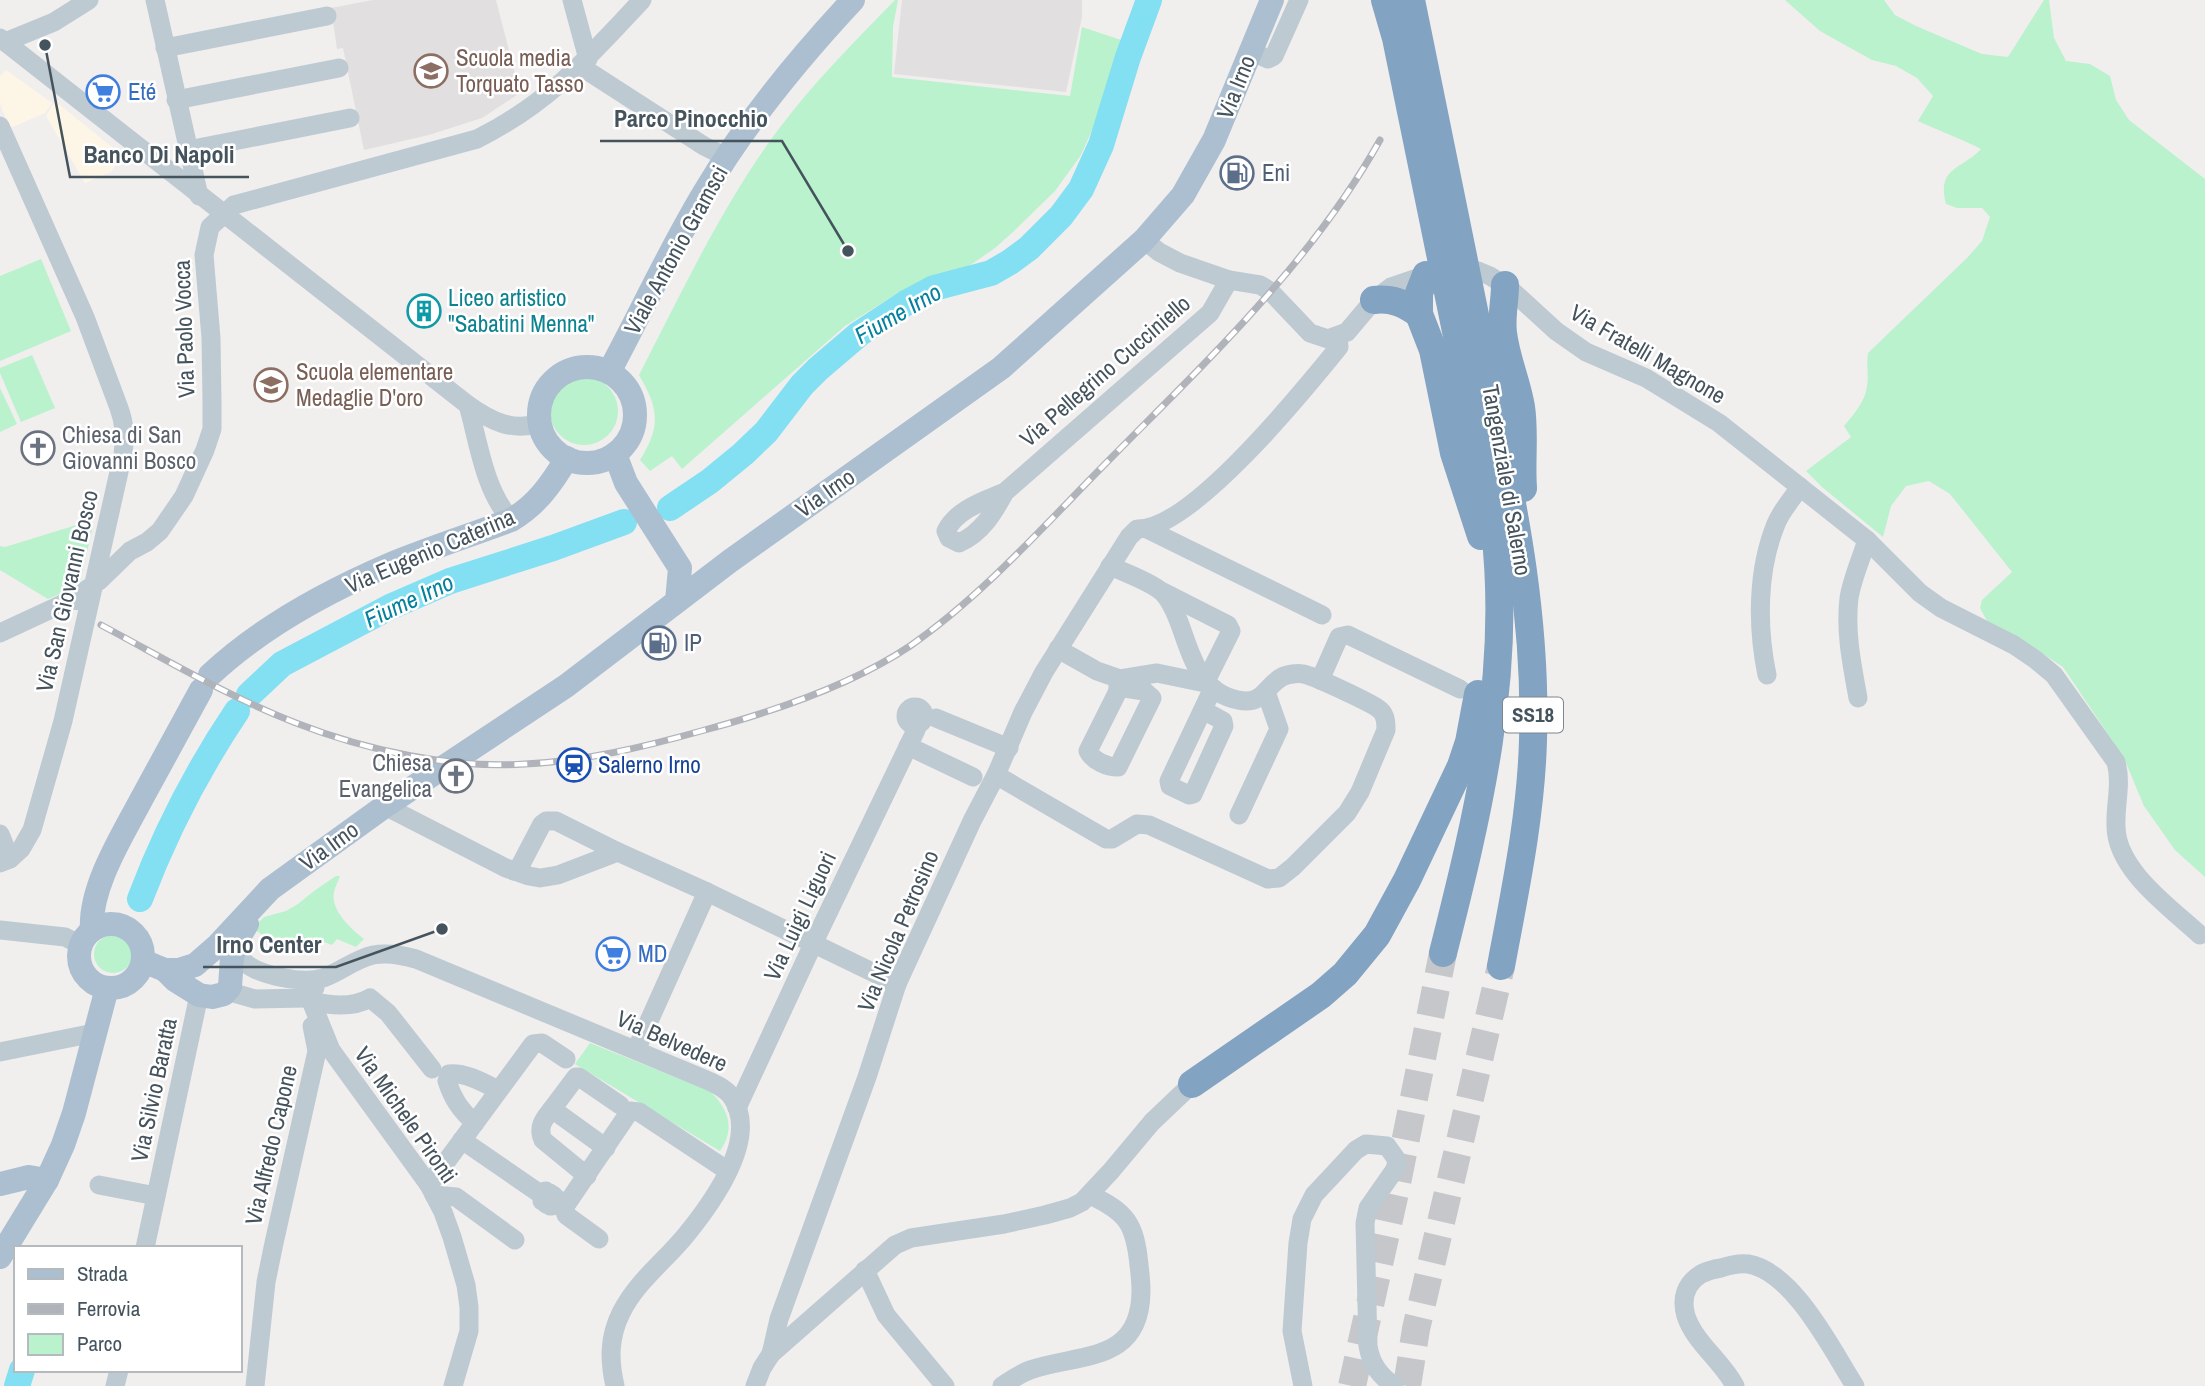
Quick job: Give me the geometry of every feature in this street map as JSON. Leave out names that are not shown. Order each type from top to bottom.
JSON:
[{"type":"highway","name":"Tangenziale di Salerno","points":[[1385,0],[1494,466],[1525,579],[1531,640],[1533,740],[1527,813],[1501,966]]},
{"type":"highway","name":"Tangenziale di Salerno","points":[[1411,0],[1494,466],[1499,608],[1495,697],[1487,761],[1444,953]]},
{"type":"highway","points":[[1192,1084],[1321,995],[1345,974],[1377,935],[1407,880],[1461,766],[1469,741],[1482,667],[1499,608],[1476,517],[1454,453],[1433,350],[1419,314],[1419,293],[1426,275]]},
{"type":"highway","points":[[1504,285],[1502,321],[1506,356],[1521,405],[1522,486],[1536,590],[1531,640]]},
{"type":"highway","points":[[1374,300],[1389,298],[1406,304],[1419,314]]},
{"type":"highway","points":[[1502,321],[1527,304]]},
{"type":"main road","name":"Viale Antonio Gramsci","points":[[609,372],[703,194],[726,157],[774,92],[853,0]]},
{"type":"main road","name":"Via Irno","points":[[173,978],[183,969],[201,961],[270,889],[385,806],[566,686],[720,568],[1001,368],[1144,240],[1182,195],[1214,141],[1272,0]]},
{"type":"main road","points":[[585,366],[609,372],[621,380],[629,392],[634,412],[632,432],[615,454],[596,461],[567,458],[549,444],[540,423],[539,409],[543,395],[561,374],[573,369],[585,366]]},
{"type":"main road","points":[[615,454],[626,482],[680,568],[677,601]]},
{"type":"main road","name":"Via Eugenio Caterina","points":[[86,939],[95,902],[117,845],[205,683],[243,647],[346,585],[393,564],[511,520],[525,512],[541,496],[567,458]]},
{"type":"main road","points":[[680,568],[701,573],[720,568]]},
{"type":"main road","name":"Via Irno","points":[[227,991],[230,987],[236,942],[270,889]]},
{"type":"main road","points":[[173,978],[134,979],[126,985],[107,988],[88,978],[79,960],[86,939],[110,924],[128,929],[173,978],[212,997],[227,991]]},
{"type":"main road","points":[[0,1257],[47,1180],[63,1145],[107,988]]},
{"type":"main road","points":[[0,1184],[29,1177],[47,1180]]},
{"type":"street","points":[[2,45],[54,22],[89,0]]},
{"type":"street","points":[[155,0],[199,196]]},
{"type":"street","points":[[572,0],[584,62],[705,146],[726,157]]},
{"type":"street","points":[[223,214],[234,205],[477,139],[531,108],[556,89],[642,0]]},
{"type":"street","points":[[1250,51],[1268,59],[1274,56],[1299,0]]},
{"type":"street","points":[[165,48],[327,16]]},
{"type":"street","points":[[2,45],[23,57],[487,419],[519,428],[540,423]]},
{"type":"street","points":[[176,100],[339,68]]},
{"type":"street","points":[[188,150],[350,118]]},
{"type":"street","name":"Via San Giovanni Bosco","points":[[0,126],[85,317],[124,421],[123,454],[92,585]]},
{"type":"street","name":"Via Paolo Vocca","points":[[0,633],[79,605],[92,585],[110,568],[160,531],[184,496],[212,429],[211,338],[205,256],[210,228],[223,214]]},
{"type":"street","points":[[1144,240],[1159,252],[1180,262],[1229,280],[1257,284],[1270,291],[1310,333],[1328,339],[1338,337]]},
{"type":"street","name":"Via Fratelli Magnone","points":[[1147,529],[1169,519],[1194,501],[1252,449],[1339,347],[1338,337],[1347,332],[1374,300],[1391,287],[1426,275],[1478,271],[1504,285],[1556,331],[1586,352],[1646,378],[1710,417],[1867,540],[1920,593],[1941,608],[2014,645],[2054,675],[2116,762],[2119,778],[2115,828],[2124,856],[2146,887],[2200,935]]},
{"type":"street","name":"Via Pellegrino Cucciniello","points":[[1005,492],[1210,313],[1229,280]]},
{"type":"street","points":[[468,405],[489,481],[498,503],[511,520]]},
{"type":"street","points":[[1767,675],[1761,646],[1763,577],[1776,523],[1800,487]]},
{"type":"street","name":"Via Nicola Petrosino","points":[[755,1386],[771,1354],[779,1319],[867,1077],[897,984],[1044,672],[1129,537],[1137,529],[1147,529]]},
{"type":"street","points":[[1147,529],[1319,613],[1313,625],[1339,637],[1356,637],[1460,689]]},
{"type":"street","points":[[1858,698],[1848,640],[1849,596],[1867,540]]},
{"type":"street","points":[[103,541],[103,558],[110,568]]},
{"type":"street","points":[[1110,566],[1228,625],[1231,631],[1209,685],[1203,710]]},
{"type":"street","points":[[1163,592],[1177,618],[1195,667],[1209,685]]},
{"type":"street","name":"Via San Giovanni Bosco","points":[[5,861],[21,849],[32,830],[63,721],[79,605]]},
{"type":"street","points":[[1320,680],[1339,637]]},
{"type":"street","points":[[996,775],[1106,839],[1112,839],[1137,824],[1149,825],[1259,876],[1279,878],[1317,844],[1354,803],[1386,730],[1387,722],[1381,710],[1303,673],[1282,677],[1252,701],[1240,701],[1209,685],[1157,673],[1119,683],[1058,649]]},
{"type":"street","points":[[1239,815],[1279,729],[1266,692]]},
{"type":"street","points":[[920,734],[1009,748]]},
{"type":"street","points":[[920,734],[973,778]]},
{"type":"street","name":"Via Luigi Liguori","points":[[737,1108],[814,942],[920,734]]},
{"type":"street","points":[[385,806],[506,869],[540,878],[558,875],[618,852]]},
{"type":"street","points":[[514,871],[520,866],[542,824],[556,821],[897,984]]},
{"type":"street","points":[[0,834],[5,861]]},
{"type":"street","points":[[636,1050],[707,892]]},
{"type":"street","points":[[0,930],[65,937],[75,942],[86,939]]},
{"type":"street","points":[[236,942],[238,954],[244,963],[311,990],[326,1005],[359,1004],[370,998],[388,1013],[432,1069]]},
{"type":"street","name":"Via Belvedere","points":[[227,991],[255,999],[311,990],[370,956],[398,954],[440,968],[725,1089],[732,1096],[737,1108]]},
{"type":"street","name":"Via Silvio Baratta","points":[[145,1246],[156,1195],[173,978]]},
{"type":"street","name":"Via Michele Pironti","points":[[311,990],[331,1050],[431,1190],[452,1237],[466,1285],[468,1331],[453,1386]]},
{"type":"street","name":"Via Alfredo Capone","points":[[255,1386],[269,1269],[317,1052],[311,990]]},
{"type":"street","points":[[0,1052],[94,1033]]},
{"type":"street","points":[[515,1240],[456,1197],[431,1190],[462,1140],[533,1044],[542,1043],[566,1059]]},
{"type":"street","points":[[475,1123],[461,1111],[454,1099],[447,1081],[449,1074],[465,1076],[498,1090]]},
{"type":"street","points":[[587,1176],[543,1140],[540,1126],[576,1077],[620,1105]]},
{"type":"street","points":[[771,1354],[895,1244],[911,1238],[1045,1215],[1082,1202],[1152,1122],[1192,1084]]},
{"type":"street","points":[[615,1386],[611,1368],[611,1347],[622,1310],[647,1276],[691,1228],[714,1196],[735,1156],[740,1139],[737,1108]]},
{"type":"street","points":[[599,1239],[566,1215],[564,1209],[628,1113],[635,1111],[728,1171]]},
{"type":"street","points":[[550,1112],[606,1148]]},
{"type":"street","points":[[462,1140],[539,1193],[547,1192],[543,1202],[551,1193],[546,1204],[554,1196],[551,1207],[557,1199],[566,1205]]},
{"type":"street","points":[[1303,1386],[1292,1331],[1302,1219],[1314,1195],[1356,1150],[1366,1144],[1376,1144],[1387,1146],[1397,1160],[1396,1168],[1368,1208],[1365,1223],[1368,1346],[1370,1360],[1376,1370],[1394,1386]]},
{"type":"street","name":"Via Silvio Baratta","points":[[100,1185],[156,1195]]},
{"type":"street","points":[[1002,1386],[1032,1370],[1105,1352],[1119,1345],[1136,1318],[1141,1293],[1137,1244],[1132,1226],[1110,1204],[1090,1195]]},
{"type":"street","points":[[1735,1386],[1692,1328],[1687,1319],[1684,1301],[1690,1283],[1696,1277],[1725,1267],[1747,1264],[1765,1271],[1787,1286],[1855,1386]]},
{"type":"street","points":[[866,1270],[886,1315],[945,1386]]},
{"type":"shaded area","name":"Scuola media Torquato Tasso","points":[[373,0],[496,0],[520,93],[482,118],[429,135],[364,150],[343,48],[337,49],[331,8]]},
{"type":"shaded area","points":[[902,0],[1082,0],[1082,17],[1066,92],[894,74]]},
{"type":"shaded area","points":[[6,70],[52,103],[45,113],[10,128],[0,104],[0,76]]},
{"type":"shaded area","points":[[55,101],[123,156],[111,172],[85,183],[46,116]]},
{"type":"green space","points":[[895,0],[898,0],[893,27],[892,77],[1070,96],[1082,27],[1124,41],[1116,76],[1081,155],[1055,191],[995,248],[969,266],[895,295],[845,326],[682,469],[672,456],[650,471],[640,460],[652,437],[654,408],[639,375],[687,281],[739,188],[778,130],[820,79]]},
{"type":"green space","points":[[1785,0],[1884,0],[1895,15],[1916,26],[1982,54],[2008,57],[2044,0],[2049,0],[2054,38],[2066,61],[2090,64],[2110,76],[2116,100],[2129,120],[2205,179],[2205,877],[2175,850],[2144,806],[2124,758],[2063,667],[1987,621],[1980,608],[1982,600],[2012,572],[1950,494],[1929,481],[1906,486],[1891,506],[1883,537],[1806,471],[1851,437],[1844,426],[1866,393],[1868,353],[1967,258],[1982,241],[1990,217],[1982,208],[1957,208],[1946,204],[1944,192],[1948,176],[1981,149],[1918,121],[1933,96],[1917,78],[1896,66],[1872,60],[1820,31]]},
{"type":"green space","points":[[41,259],[71,331],[0,361],[0,276]]},
{"type":"green space","points":[[32,355],[55,408],[21,422],[0,368]]},
{"type":"green space","points":[[591,377],[612,392],[618,404],[616,424],[608,435],[591,445],[577,445],[560,435],[552,424],[550,404],[560,387],[571,379]]},
{"type":"green space","points":[[0,388],[17,424],[0,432]]},
{"type":"green space","points":[[83,523],[93,526],[79,586],[48,599],[0,570],[0,546],[5,547]]},
{"type":"green space","points":[[336,876],[340,876],[334,892],[335,906],[348,924],[364,939],[356,947],[337,939],[332,945],[311,937],[306,944],[287,938],[265,937],[257,931],[258,923],[264,917],[286,911]]},
{"type":"green space","points":[[113,935],[127,940],[132,954],[127,968],[113,973],[99,968],[94,954],[99,940]]},
{"type":"green space","points":[[590,1043],[710,1091],[728,1119],[728,1134],[720,1151],[575,1064]]},
{"type":"waterway","name":"Fiume Irno","points":[[670,508],[743,454],[766,432],[802,385],[859,334],[934,288],[991,273],[1010,262],[1029,248],[1061,216],[1081,189],[1101,145],[1149,0]]},
{"type":"waterway","name":"Fiume Irno","points":[[249,695],[282,664],[390,607],[450,581],[624,522]]},
{"type":"waterway","name":"Fiume Irno","points":[[140,899],[183,802],[237,711]]},
{"type":"waterway","name":"Fiume Irno","points":[[17,1386],[21,1372]]},
{"type":"tunnel","points":[[1352,1386],[1396,1188],[1443,953]]},
{"type":"tunnel","points":[[1407,1386],[1416,1329],[1501,966]]},
{"type":"railway","points":[[101,625],[222,690],[296,723],[380,749],[468,764],[525,764],[614,752],[727,724],[809,696],[862,673],[910,646],[965,603],[1016,555],[1258,306],[1324,226],[1380,140]]},
{"type":"place","name":"Banco Di Napoli","points":[[45,45]]},
{"type":"place","name":"Scuola media Torquato Tasso","points":[[431,71]]},
{"type":"place","name":"Eté","points":[[103,92]]},
{"type":"place","name":"Eni","points":[[1237,173]]},
{"type":"place","name":"Parco Pinocchio","points":[[848,251]]},
{"type":"place","name":"Liceo artistico \"Sabatini Menna\"","points":[[424,311]]},
{"type":"place","name":"Scuola elementare Medaglie D'oro","points":[[271,385]]},
{"type":"place","name":"Chiesa di San Giovanni Bosco","points":[[38,448]]},
{"type":"place","name":"IP","points":[[659,643]]},
{"type":"place","name":"Salerno Irno","points":[[574,765]]},
{"type":"place","name":"Chiesa Evangelica","points":[[456,776]]},
{"type":"place","name":"Irno Center","points":[[442,929]]},
{"type":"place","name":"MD","points":[[613,954]]}]
